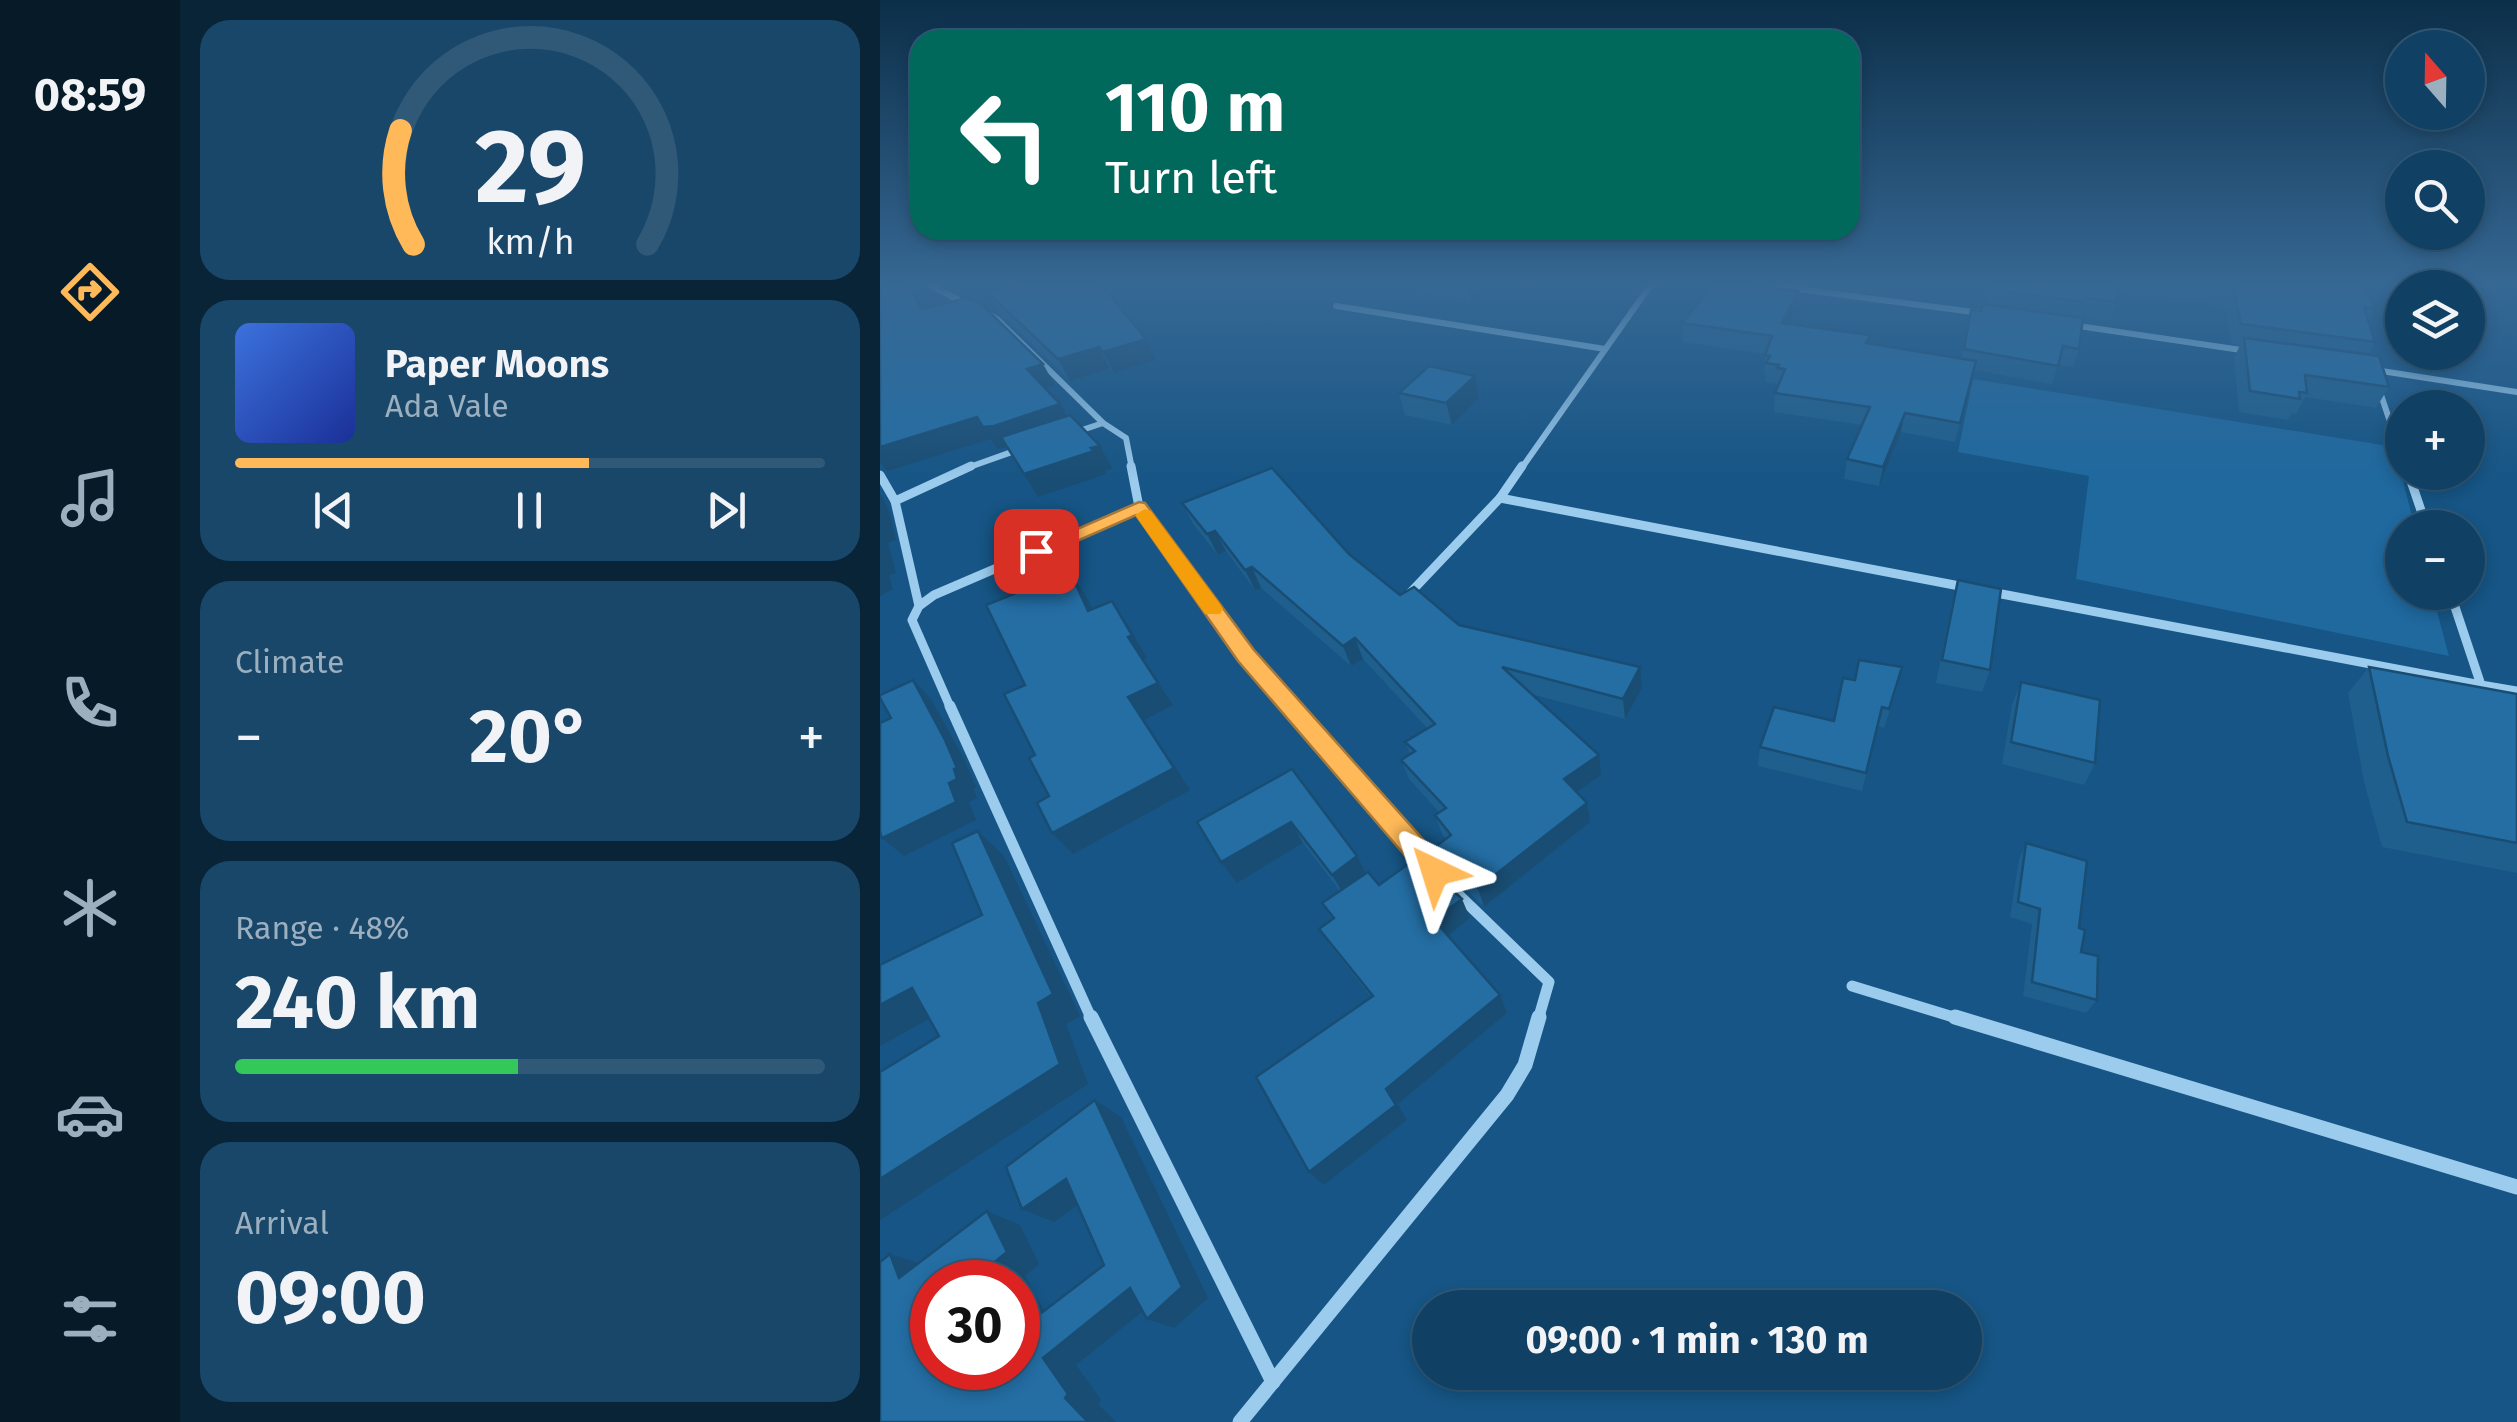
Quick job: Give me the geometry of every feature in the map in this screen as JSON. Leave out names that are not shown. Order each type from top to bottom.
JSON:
[{"type":"street","points":[[1028,349],[1104,424],[1126,438],[1139,507],[1258,670],[1435,872],[1550,982],[1525,1065],[1507,1094],[1240,1422]]},
{"type":"street","points":[[1410,594],[1500,498],[1605,349]]},
{"type":"street","points":[[2233,349],[2257,353]]},
{"type":"street","points":[[2385,408],[2372,370],[2517,392]]},
{"type":"street","points":[[1068,434],[1104,424]]},
{"type":"street","points":[[895,501],[966,468],[1032,446]]},
{"type":"street","points":[[880,475],[895,501],[918,606]]},
{"type":"street","points":[[1500,498],[2517,691]]},
{"type":"street","points":[[1139,507],[934,595],[918,606],[912,620],[1056,949],[1273,1382]]},
{"type":"street","points":[[2456,610],[2482,685]]},
{"type":"street","points":[[1852,986],[2517,1187]]},
{"type":"shaded area","points":[[1973,379],[2385,446],[2385,490],[2405,490],[2411,510],[2385,510],[2385,610],[2437,610],[2449,656],[2076,579],[2089,476],[1958,452]]},
{"type":"building","points":[[880,349],[1028,349],[1043,364],[1027,369],[1060,404],[994,426],[983,427],[977,417],[880,447]]},
{"type":"building","points":[[1048,349],[1091,349],[1058,359]]},
{"type":"building","points":[[1767,349],[1905,349],[1976,361],[1960,423],[1905,413],[1883,467],[1847,459],[1870,407],[1775,393],[1785,369],[1766,363],[1770,356],[1765,355]]},
{"type":"building","points":[[1966,349],[2062,349],[2058,366]]},
{"type":"building","points":[[2245,349],[2329,349],[2379,356],[2389,387],[2305,375],[2307,393],[2299,392],[2300,399],[2250,391]]},
{"type":"building","points":[[1429,366],[1475,376],[1446,403],[1399,393]]},
{"type":"building","points":[[1070,415],[1100,446],[1024,474],[1001,437]]},
{"type":"building","points":[[1272,468],[1349,554],[1400,595],[1414,587],[1459,625],[1640,667],[1623,699],[1502,667],[1599,755],[1564,779],[1587,803],[1478,888],[1435,847],[1451,835],[1435,815],[1446,808],[1401,760],[1415,751],[1405,742],[1435,724],[1355,638],[1343,646],[1252,567],[1245,570],[1215,531],[1207,534],[1182,503]]},
{"type":"building","points":[[1070,572],[1088,611],[1112,601],[1132,635],[1128,637],[1158,683],[1128,697],[1174,768],[1052,833],[1037,803],[1049,796],[1029,758],[1035,755],[1004,694],[1025,685],[986,605]]},
{"type":"building","points":[[1958,580],[2001,589],[1990,670],[1942,660]]},
{"type":"building","points":[[1859,660],[1902,667],[1889,709],[1882,707],[1866,773],[1760,747],[1774,707],[1834,721],[1843,678],[1855,680]]},
{"type":"building","points":[[2369,667],[2517,694],[2517,843],[2407,822]]},
{"type":"building","points":[[913,680],[957,768],[957,779],[949,783],[956,802],[882,838],[880,723],[891,718],[880,695]]},
{"type":"building","points":[[2021,682],[2100,700],[2095,763],[2011,742]]},
{"type":"building","points":[[1292,769],[1357,856],[1332,875],[1291,822],[1221,862],[1197,822]]},
{"type":"building","points":[[978,831],[1053,994],[1038,1003],[1060,1064],[880,1179],[880,1072],[939,1036],[912,988],[880,1005],[880,965],[982,915],[952,843]]},
{"type":"building","points":[[2026,843],[2087,861],[2079,928],[2085,930],[2081,952],[2098,956],[2097,1000],[2032,982],[2040,909],[2018,902]]},
{"type":"building","points":[[1418,857],[1462,899],[1434,920],[1500,995],[1386,1089],[1396,1105],[1309,1172],[1256,1077],[1373,996],[1319,929],[1334,918],[1322,903],[1368,872],[1379,885]]},
{"type":"building","points":[[1095,1100],[1182,1287],[1147,1319],[1130,1288],[1043,1358],[1068,1394],[1065,1398],[1088,1422],[880,1422],[880,1262],[890,1254],[899,1278],[910,1270],[910,1390],[1040,1390],[1040,1314],[1104,1265],[1066,1179],[1022,1209],[1006,1167]]},
{"type":"building","points":[[987,1211],[1007,1252],[997,1260],[923,1260]]},
{"type":"slow traffic","points":[[1145,515],[1213,609]]},
{"type":"route","points":[[1036,551],[1139,507],[1246,655],[1435,872]]}]
